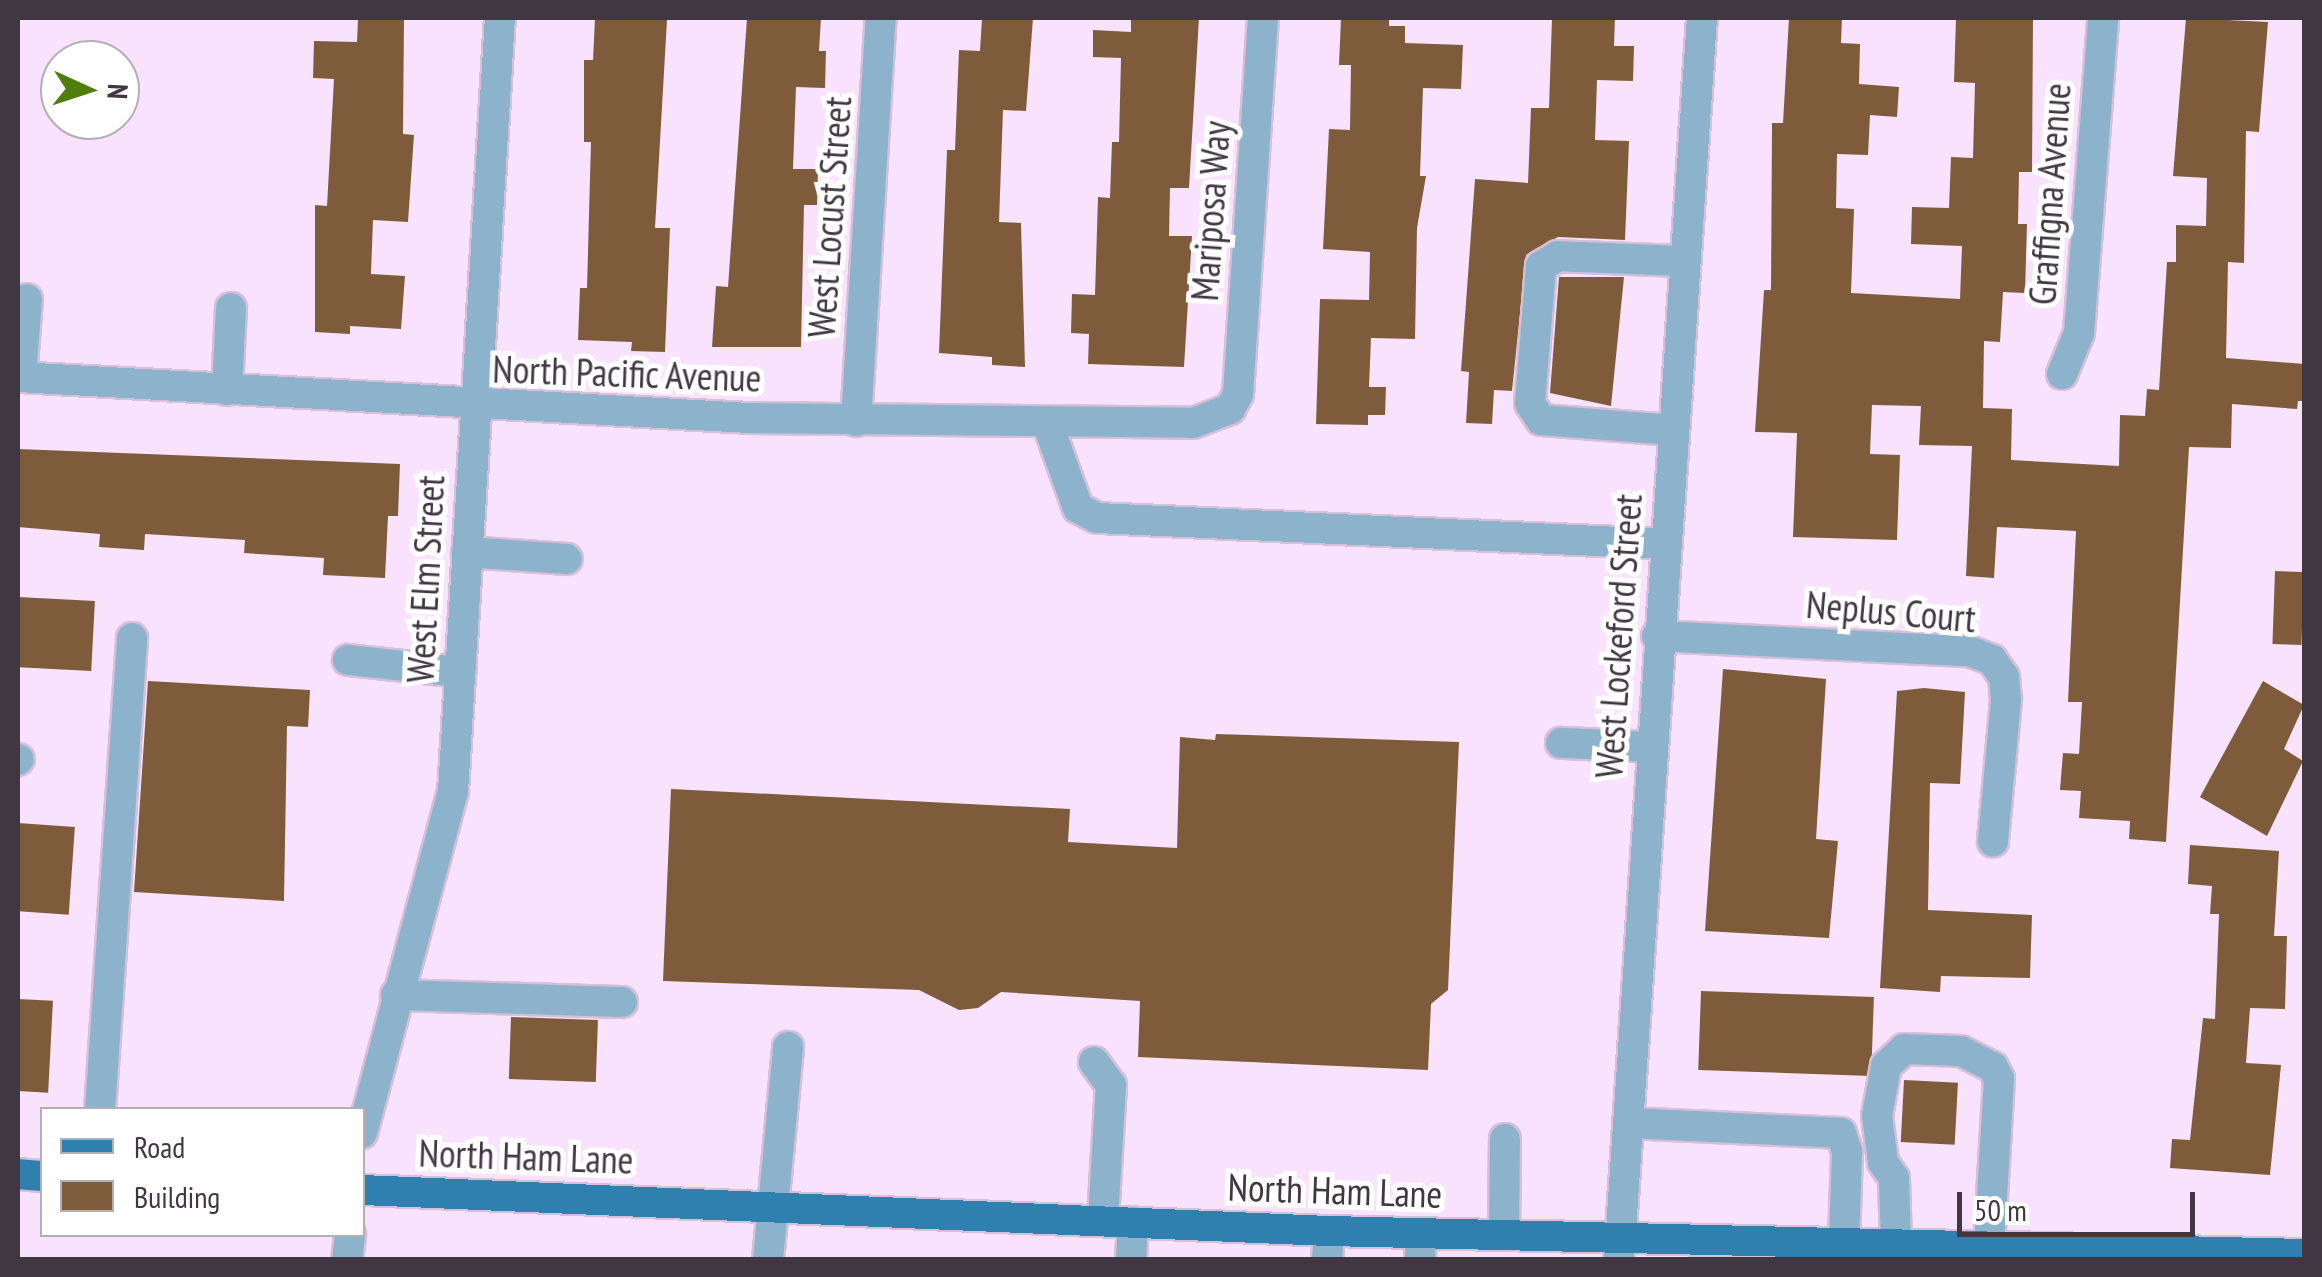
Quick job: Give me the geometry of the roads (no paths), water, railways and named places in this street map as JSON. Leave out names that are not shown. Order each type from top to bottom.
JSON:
[{"type":"main road","name":"North Ham Lane","points":[[365,1190],[1118,1222],[1328,1245],[1420,1246],[1504,1235],[1620,1248],[1742,1250],[1896,1244],[1989,1245],[2094,1254],[2304,1254]]},
{"type":"street","name":"West Elm Street","points":[[365,1121],[453,792],[500,18]]},
{"type":"street","name":"West Locust Street","points":[[856,421],[881,18]]},
{"type":"street","name":"Mariposa Way","points":[[1230,409],[1238,394],[1264,18]]},
{"type":"street","name":"West Lockeford Street","points":[[1620,1248],[1657,636],[1702,18]]},
{"type":"street","name":"Graffigna Avenue","points":[[2062,374],[2079,333],[2102,18]]},
{"type":"street","points":[[1672,430],[1540,420],[1530,404],[1541,266],[1558,256],[1684,261]]},
{"type":"street","points":[[19,377],[27,299]]},
{"type":"street","points":[[227,390],[231,308]]},
{"type":"street","name":"North Pacific Avenue","points":[[19,377],[474,406],[856,421],[1193,424],[1230,409]]},
{"type":"street","points":[[1046,422],[1078,508],[1097,518],[1664,544]]},
{"type":"street","points":[[467,552],[567,559]]},
{"type":"street","name":"Neplus Court","points":[[1657,636],[1969,650],[1992,660],[2004,676],[2006,700],[1993,841]]},
{"type":"street","points":[[100,1107],[132,638]]},
{"type":"street","points":[[348,660],[460,672]]},
{"type":"street","points":[[1561,743],[1651,748]]},
{"type":"street","points":[[396,994],[622,1002]]},
{"type":"street","points":[[768,1260],[788,1047]]},
{"type":"street","points":[[1896,1244],[1894,1178],[1883,1162],[1877,1116],[1886,1066],[1904,1050],[1961,1051],[1993,1068],[1999,1080],[1989,1245]]},
{"type":"street","points":[[1094,1062],[1110,1086],[1118,1222],[1131,1260]]},
{"type":"street","points":[[1628,1122],[1841,1133],[1847,1152],[1839,1248]]},
{"type":"street","points":[[1504,1139],[1504,1235]]}]
